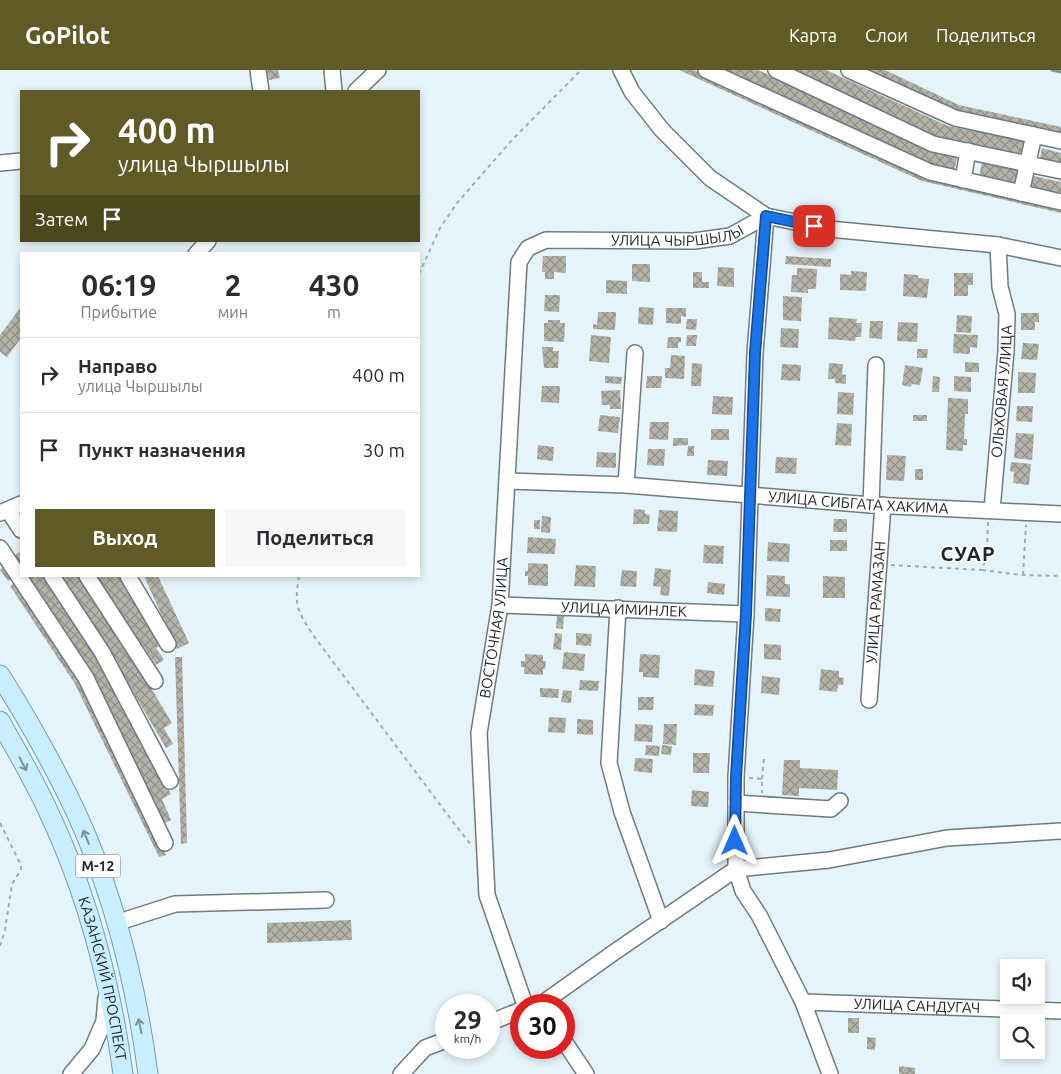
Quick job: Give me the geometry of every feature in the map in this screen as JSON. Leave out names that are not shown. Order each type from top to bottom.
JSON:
[{"type":"main road","name":"КАЗАНСКИЙ ПРОСПЕКТ","points":[[0,675],[18,704],[74,809],[99,869],[132,982],[148,1074]]},
{"type":"main road","name":"КАЗАНСКИЙ ПРОСПЕКТ","points":[[0,721],[50,815],[71,866],[93,932],[108,986],[123,1074]]},
{"type":"street","points":[[258,70],[261,90]]},
{"type":"street","points":[[332,70],[334,90]]},
{"type":"street","points":[[357,90],[378,70]]},
{"type":"street","points":[[621,70],[632,92],[662,130],[710,178],[766,216],[829,229],[998,245],[1061,258]]},
{"type":"street","points":[[706,70],[930,172],[1061,202]]},
{"type":"street","points":[[776,70],[933,144],[1061,171]]},
{"type":"street","points":[[849,70],[955,118],[1061,141]]},
{"type":"street","points":[[1021,193],[1034,135]]},
{"type":"street","points":[[963,180],[968,151]]},
{"type":"street","points":[[0,163],[20,161]]},
{"type":"street","points":[[766,216],[755,353],[746,614],[736,777],[736,870],[743,891],[759,915],[803,1002],[830,1074]]},
{"type":"street","name":"УЛИЦА ЧЫРШЫЛЫ","points":[[528,248],[546,240],[694,241],[730,236],[766,216]]},
{"type":"street","points":[[198,252],[207,242]]},
{"type":"street","name":"ОЛЬХОВАЯ УЛИЦА","points":[[988,510],[1006,352],[1007,314],[1000,287],[998,245]]},
{"type":"street","name":"ВОСТОЧНАЯ УЛИЦА","points":[[521,994],[487,895],[479,733],[500,605],[519,262],[528,248]]},
{"type":"street","points":[[626,485],[634,353]]},
{"type":"street","name":"УЛИЦА РАМАЗАН","points":[[869,700],[878,564],[876,365]]},
{"type":"street","name":"УЛИЦА СИБГАТА ХАКИМА","points":[[507,481],[626,485],[877,505],[1061,514]]},
{"type":"street","points":[[10,509],[20,528]]},
{"type":"street","points":[[0,548],[86,678],[165,843]]},
{"type":"street","points":[[53,577],[102,652],[170,781]]},
{"type":"street","points":[[88,577],[155,680]]},
{"type":"street","points":[[129,577],[168,644]]},
{"type":"street","name":"УЛИЦА ИМИНЛЕК","points":[[500,605],[746,614]]},
{"type":"street","points":[[618,608],[609,763],[622,812],[661,921]]},
{"type":"street","points":[[736,803],[831,809],[840,801]]},
{"type":"street","points":[[555,994],[608,956],[736,870],[829,860],[947,838],[1061,831]]},
{"type":"street","points":[[116,923],[174,904],[326,900]]},
{"type":"street","points":[[71,1074],[92,1049],[104,1021],[108,986]]},
{"type":"street","name":"УЛИЦА САНДУГАЧ","points":[[803,1002],[1061,1012]]},
{"type":"street","points":[[401,1074],[426,1048],[435,1044]]},
{"type":"street","points":[[575,1058],[586,1074]]},
{"type":"path","points":[[420,272],[440,228],[457,203],[512,140],[581,70]]},
{"type":"path","points":[[982,570],[987,555],[988,510]]},
{"type":"path","points":[[1023,575],[1026,522]]},
{"type":"path","points":[[878,564],[1061,576]]},
{"type":"path","points":[[299,577],[296,599],[299,614],[453,822],[485,859]]},
{"type":"path","points":[[762,805],[764,758]]},
{"type":"path","points":[[736,777],[762,779]]},
{"type":"path","points":[[0,823],[22,870],[12,884],[5,930],[0,946]]},
{"type":"building","points":[[267,70],[278,70],[280,78],[269,80]]},
{"type":"building","points":[[679,70],[694,70],[924,175],[1061,206],[1061,213],[922,181]]},
{"type":"building","points":[[723,70],[758,70],[928,149],[957,158],[954,172],[927,165]]},
{"type":"building","points":[[791,70],[826,70],[948,126],[1026,141],[1023,157],[943,140]]},
{"type":"building","points":[[864,70],[885,70],[959,105],[1061,127],[1061,136],[957,113]]},
{"type":"building","points":[[1042,148],[1061,153],[1061,167],[1039,162]]},
{"type":"building","points":[[982,163],[1022,171],[1019,185],[979,176]]},
{"type":"building","points":[[1034,176],[1061,182],[1061,195],[1031,188]]},
{"type":"building","points":[[543,256],[566,256],[566,273],[554,272],[554,279],[545,279],[545,272],[542,272]]},
{"type":"building","points":[[786,256],[831,259],[831,267],[785,264]]},
{"type":"building","points":[[632,264],[650,264],[650,282],[632,281]]},
{"type":"building","points":[[718,267],[734,268],[734,287],[717,286]]},
{"type":"building","points":[[797,268],[817,269],[816,289],[808,289],[808,293],[791,292],[792,275],[797,275]]},
{"type":"building","points":[[851,271],[867,272],[866,291],[840,290],[840,274],[851,275]]},
{"type":"building","points":[[693,272],[702,272],[702,282],[709,282],[709,288],[693,288]]},
{"type":"building","points":[[954,273],[973,273],[973,285],[968,285],[968,296],[954,296]]},
{"type":"building","points":[[904,274],[918,275],[918,278],[929,279],[927,298],[903,296]]},
{"type":"building","points":[[606,280],[627,281],[627,294],[606,293]]},
{"type":"building","points":[[545,295],[560,295],[559,312],[544,311]]},
{"type":"building","points":[[783,296],[802,297],[801,321],[783,320]]},
{"type":"building","points":[[639,307],[654,308],[653,325],[638,324]]},
{"type":"building","points":[[20,308],[20,339],[7,357],[0,352],[0,335]]},
{"type":"building","points":[[666,308],[686,308],[686,317],[681,316],[681,324],[666,323]]},
{"type":"building","points":[[598,312],[616,312],[615,330],[593,329],[593,324],[597,325]]},
{"type":"building","points":[[1021,313],[1039,313],[1039,322],[1035,322],[1035,330],[1021,330]]},
{"type":"building","points":[[957,315],[972,316],[971,333],[956,332]]},
{"type":"building","points":[[829,317],[857,319],[856,323],[862,323],[861,337],[856,337],[855,341],[828,339]]},
{"type":"building","points":[[687,319],[697,319],[696,330],[686,329]]},
{"type":"building","points":[[548,320],[560,320],[560,323],[565,323],[564,342],[544,341],[544,323],[548,323]]},
{"type":"building","points":[[870,321],[883,321],[882,339],[869,338]]},
{"type":"building","points":[[898,322],[918,323],[917,342],[897,341]]},
{"type":"building","points":[[781,328],[799,329],[798,348],[780,347]]},
{"type":"building","points":[[954,334],[978,335],[977,348],[970,347],[970,354],[953,353]]},
{"type":"building","points":[[591,335],[611,337],[609,363],[589,361]]},
{"type":"building","points":[[687,335],[697,335],[696,346],[686,346]]},
{"type":"building","points":[[668,337],[681,337],[681,342],[678,342],[678,348],[667,348]]},
{"type":"building","points":[[1023,343],[1039,344],[1037,360],[1021,359]]},
{"type":"building","points":[[542,347],[553,347],[553,351],[559,351],[558,368],[544,368]]},
{"type":"building","points":[[917,349],[928,349],[927,358],[917,358]]},
{"type":"building","points":[[671,355],[685,356],[684,379],[665,378],[665,368],[670,368]]},
{"type":"building","points":[[965,362],[979,363],[979,372],[965,372]]},
{"type":"building","points":[[692,363],[702,364],[701,386],[691,386]]},
{"type":"building","points":[[829,363],[843,364],[842,374],[846,375],[846,384],[835,383],[835,379],[828,379]]},
{"type":"building","points":[[782,364],[801,365],[800,381],[781,380]]},
{"type":"building","points":[[905,365],[923,368],[920,385],[912,384],[911,387],[902,385]]},
{"type":"building","points":[[1018,372],[1036,373],[1035,393],[1018,393]]},
{"type":"building","points":[[605,376],[622,377],[621,384],[605,383]]},
{"type":"building","points":[[647,376],[662,376],[661,388],[646,388]]},
{"type":"building","points":[[933,376],[940,377],[939,392],[932,392]]},
{"type":"building","points":[[954,376],[971,377],[971,392],[954,391]]},
{"type":"building","points":[[542,386],[560,386],[559,403],[541,402]]},
{"type":"building","points":[[620,390],[621,409],[610,409],[610,405],[602,405],[601,391]]},
{"type":"building","points":[[838,392],[854,393],[853,415],[837,414]]},
{"type":"building","points":[[713,396],[733,397],[732,415],[712,414]]},
{"type":"building","points":[[948,398],[968,399],[964,439],[967,439],[967,445],[963,445],[963,451],[946,450]]},
{"type":"building","points":[[1017,406],[1033,406],[1032,422],[1016,421]]},
{"type":"building","points":[[600,415],[620,417],[618,433],[598,431]]},
{"type":"building","points":[[913,415],[927,415],[927,421],[913,421]]},
{"type":"building","points":[[650,422],[669,422],[668,440],[649,439]]},
{"type":"building","points":[[837,423],[852,424],[851,446],[835,445]]},
{"type":"building","points":[[711,429],[729,429],[729,440],[711,440]]},
{"type":"building","points":[[1016,433],[1034,434],[1032,460],[1014,458]]},
{"type":"building","points":[[673,438],[688,438],[688,445],[673,446]]},
{"type":"building","points":[[538,445],[554,447],[553,461],[537,459]]},
{"type":"building","points":[[688,446],[694,446],[694,456],[687,456]]},
{"type":"building","points":[[648,449],[665,449],[664,466],[647,465]]},
{"type":"building","points":[[597,452],[616,453],[616,468],[596,467]]},
{"type":"building","points":[[887,455],[906,456],[904,481],[886,480]]},
{"type":"building","points":[[776,457],[797,458],[796,474],[775,473]]},
{"type":"building","points":[[708,460],[728,461],[727,476],[707,475]]},
{"type":"building","points":[[1011,462],[1031,464],[1029,485],[1013,483],[1014,472],[1010,471]]},
{"type":"building","points":[[915,469],[923,469],[923,480],[915,480]]},
{"type":"building","points":[[634,509],[645,510],[645,514],[650,515],[649,524],[633,524]]},
{"type":"building","points":[[659,510],[678,511],[677,532],[657,531]]},
{"type":"building","points":[[542,516],[551,517],[550,533],[541,532]]},
{"type":"building","points":[[834,519],[847,519],[847,532],[833,532]]},
{"type":"building","points":[[534,520],[540,520],[540,529],[534,529]]},
{"type":"building","points":[[528,537],[556,539],[555,554],[527,553]]},
{"type":"building","points":[[830,540],[847,540],[847,551],[830,551]]},
{"type":"building","points":[[768,542],[790,544],[789,562],[767,561]]},
{"type":"building","points":[[704,545],[724,546],[723,564],[703,563]]},
{"type":"building","points":[[20,552],[20,569],[12,557]]},
{"type":"building","points":[[8,563],[16,575],[8,581],[0,570]]},
{"type":"building","points":[[528,563],[548,564],[548,586],[528,585],[528,576],[525,576],[525,571],[528,571]]},
{"type":"building","points":[[576,565],[596,566],[595,587],[574,586]]},
{"type":"building","points":[[655,568],[671,570],[669,596],[660,595],[661,587],[653,586]]},
{"type":"building","points":[[622,570],[637,571],[636,587],[620,586]]},
{"type":"building","points":[[767,575],[785,576],[785,584],[790,584],[790,597],[766,596]]},
{"type":"building","points":[[823,576],[845,577],[845,598],[823,598]]},
{"type":"building","points":[[26,577],[47,577],[105,666],[171,794],[162,799],[171,820],[161,825]]},
{"type":"building","points":[[60,577],[83,577],[172,723],[164,728],[173,744],[166,748],[101,637]]},
{"type":"building","points":[[97,577],[120,577],[164,643],[156,648],[164,660],[156,665]]},
{"type":"building","points":[[144,577],[158,577],[189,643],[177,649]]},
{"type":"building","points":[[17,581],[83,679],[166,855],[159,857],[75,684],[10,586]]},
{"type":"building","points":[[708,582],[725,584],[724,595],[707,593]]},
{"type":"building","points":[[765,608],[781,609],[780,622],[765,621]]},
{"type":"building","points":[[557,616],[564,616],[563,629],[556,628]]},
{"type":"building","points":[[555,633],[562,634],[561,650],[553,649]]},
{"type":"building","points":[[576,633],[592,634],[591,646],[576,645]]},
{"type":"building","points":[[764,644],[781,645],[781,660],[764,659]]},
{"type":"building","points":[[564,652],[585,654],[584,671],[562,669]]},
{"type":"building","points":[[525,654],[543,655],[543,661],[546,661],[543,675],[524,674],[524,667],[521,667],[521,661],[525,661]]},
{"type":"building","points":[[640,654],[660,655],[659,678],[643,677],[643,672],[639,672]]},
{"type":"building","points":[[175,657],[182,657],[187,843],[181,844]]},
{"type":"building","points":[[695,669],[715,671],[713,687],[694,685]]},
{"type":"building","points":[[821,669],[839,671],[839,677],[844,678],[843,685],[838,685],[837,692],[819,690]]},
{"type":"building","points":[[762,676],[780,678],[779,695],[761,693]]},
{"type":"building","points":[[580,680],[599,681],[598,691],[579,690]]},
{"type":"building","points":[[540,688],[559,689],[558,698],[540,697]]},
{"type":"building","points":[[563,690],[572,691],[571,703],[561,702]]},
{"type":"building","points":[[638,697],[654,697],[653,710],[638,710]]},
{"type":"building","points":[[695,704],[714,705],[713,716],[694,715]]},
{"type":"building","points":[[549,717],[566,718],[565,733],[548,732]]},
{"type":"building","points":[[577,719],[593,720],[593,735],[577,734]]},
{"type":"building","points":[[635,724],[653,725],[652,742],[634,741]]},
{"type":"building","points":[[664,724],[677,724],[676,745],[663,744]]},
{"type":"building","points":[[646,745],[660,746],[659,756],[645,755]]},
{"type":"building","points":[[662,745],[672,746],[671,755],[661,754]]},
{"type":"building","points":[[693,753],[710,753],[709,773],[693,773]]},
{"type":"building","points":[[635,758],[653,759],[652,773],[634,771]]},
{"type":"building","points":[[784,760],[800,760],[800,768],[838,770],[837,790],[799,788],[799,796],[782,795]]},
{"type":"building","points":[[692,790],[709,792],[708,807],[691,806]]},
{"type":"building","points":[[351,920],[352,940],[267,943],[267,923]]},
{"type":"building","points":[[848,1018],[859,1018],[859,1033],[848,1033]]},
{"type":"building","points":[[867,1037],[876,1038],[875,1050],[867,1049]]},
{"type":"building","points":[[899,1066],[915,1068],[915,1074],[899,1074]]},
{"type":"railway","points":[[1052,70],[1061,72]]},
{"type":"district","name":"СУАР","points":[[968,554]]},
{"type":"route","points":[[735,841],[736,777],[746,614],[755,353],[766,216],[814,226]]}]
